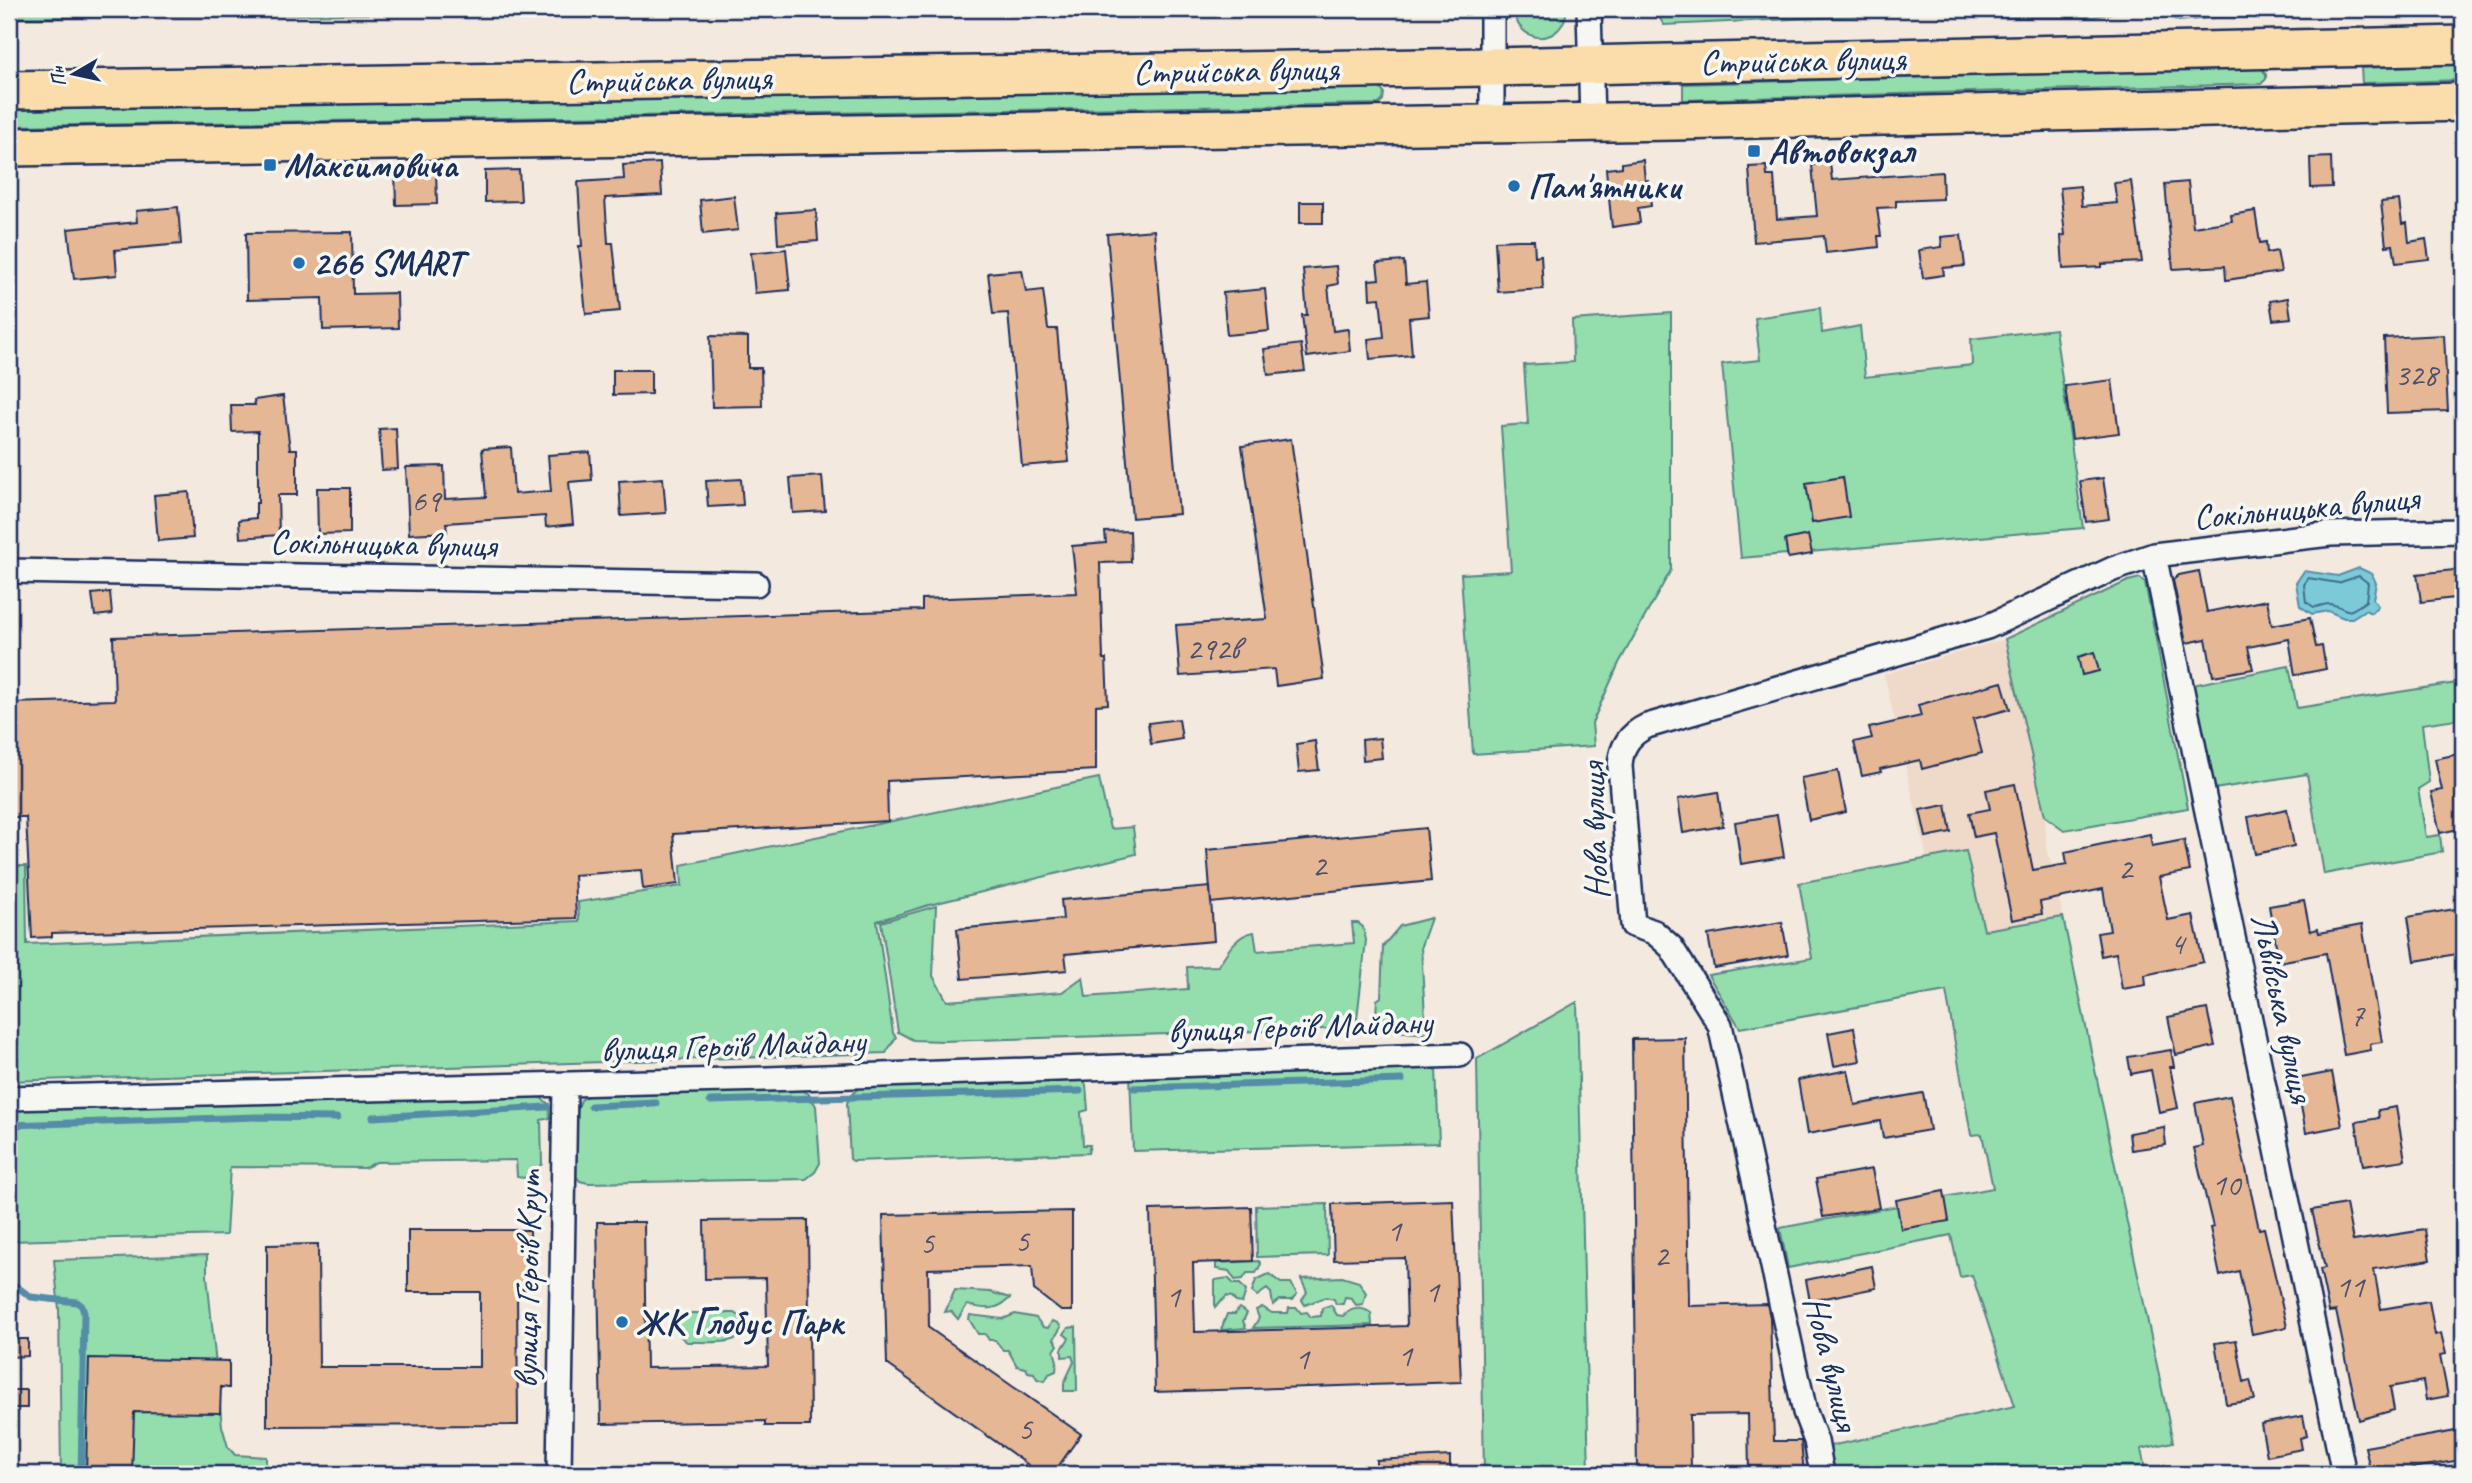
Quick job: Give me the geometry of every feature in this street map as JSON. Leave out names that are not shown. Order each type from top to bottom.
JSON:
[{"type":"main road","name":"Стрийська вулиця","points":[[9,90],[1491,67],[2463,45]]},
{"type":"main road","points":[[2301,49],[2304,105]]},
{"type":"main road","points":[[1652,63],[1644,95],[1647,111],[1655,120]]},
{"type":"main road","points":[[1385,68],[1393,83],[1396,97],[1394,113],[1386,125]]},
{"type":"main road","name":"Стрийська вулиця","points":[[9,146],[1386,125],[2463,102]]},
{"type":"street","points":[[1492,9],[1492,123]]},
{"type":"street","points":[[1589,9],[1592,121]]},
{"type":"street","name":"Сокільницька вулиця","points":[[2154,555],[2330,534],[2463,531]]},
{"type":"street","name":"Нова вулиця","points":[[1822,1474],[1816,1441],[1802,1399],[1720,1025],[1671,947],[1654,932],[1633,925],[1620,755],[1630,737],[1647,726],[1987,627],[2113,569],[2154,555]]},
{"type":"street","name":"Львівська вулиця","points":[[2154,555],[2344,1474]]},
{"type":"street","name":"Сокільницька вулиця","points":[[9,571],[756,584]]},
{"type":"street","name":"вулиця Героїв Майдану","points":[[9,1098],[565,1085],[1460,1055]]},
{"type":"street","name":"вулиця Героїв Крут","points":[[559,1474],[565,1085]]},
{"type":"shaded area","points":[[2005,639],[2045,816],[2047,846],[2063,917],[1983,930],[1966,851],[1927,859],[1884,674]]},
{"type":"green space","points":[[9,9],[707,9],[707,10],[9,18]]},
{"type":"green space","points":[[1513,9],[1567,9],[1558,30],[1540,37],[1523,30]]},
{"type":"green space","points":[[1654,9],[1907,9],[1901,14],[1664,25]]},
{"type":"green space","points":[[1980,9],[2130,9],[2093,17],[1997,17]]},
{"type":"green space","points":[[2164,9],[2262,9],[2240,17],[2179,21],[2168,16]]},
{"type":"green space","points":[[2334,9],[2463,9],[2463,11],[2342,16]]},
{"type":"green space","points":[[2463,64],[2463,80],[2362,83],[2361,68]]},
{"type":"green space","points":[[2261,68],[2266,79],[2261,84],[1683,100],[1683,84]]},
{"type":"green space","points":[[1379,87],[1384,93],[1379,104],[9,126],[9,110]]},
{"type":"green space","points":[[1820,308],[1822,333],[1860,326],[1865,377],[1972,365],[1971,339],[2055,329],[2083,528],[1741,558],[1722,364],[1760,360],[1755,318]]},
{"type":"green space","points":[[1671,313],[1671,570],[1619,663],[1592,723],[1594,746],[1473,754],[1461,574],[1511,571],[1501,426],[1528,424],[1524,365],[1573,362],[1572,320]]},
{"type":"green space","points":[[2140,578],[2145,582],[2188,808],[2064,830],[2045,816],[2005,639],[2128,581]]},
{"type":"green space","points":[[2289,666],[2297,708],[2463,682],[2463,718],[2422,724],[2429,782],[2418,789],[2426,837],[2440,835],[2442,852],[2324,874],[2307,774],[2214,789],[2192,685]]},
{"type":"green space","points":[[1099,778],[1110,829],[1133,827],[1136,854],[929,905],[877,921],[893,1033],[896,1037],[886,1053],[9,1081],[9,866],[26,866],[27,944],[579,921],[578,902],[682,886],[681,865]]},
{"type":"green space","points":[[1966,851],[1984,930],[2063,917],[2173,1442],[2141,1449],[2146,1474],[1835,1474],[1830,1446],[2015,1406],[1972,1275],[1960,1277],[1951,1235],[1788,1268],[1780,1228],[1993,1188],[1982,1134],[1971,1135],[1946,991],[1740,1028],[1708,975],[1812,958],[1799,883]]},
{"type":"green space","points":[[936,906],[933,976],[947,1001],[1062,992],[1083,977],[1086,997],[1188,989],[1187,967],[1218,966],[1233,945],[1248,934],[1254,932],[1257,951],[1354,943],[1352,923],[1358,923],[1363,927],[1366,940],[1356,1028],[913,1040],[898,1032],[881,922]]},
{"type":"green space","points":[[1431,918],[1421,946],[1426,1034],[1375,1029],[1377,1000],[1381,997],[1383,946],[1400,926]]},
{"type":"green space","points":[[1577,1002],[1589,1474],[1484,1474],[1477,1059]]},
{"type":"green space","points":[[1436,1068],[1439,1143],[1133,1151],[1130,1075]]},
{"type":"green space","points":[[1083,1079],[1088,1110],[1081,1112],[1083,1145],[1090,1145],[1088,1153],[850,1159],[847,1103],[853,1093],[865,1083]]},
{"type":"green space","points":[[800,1089],[809,1094],[816,1106],[820,1163],[815,1172],[806,1179],[588,1183],[580,1181],[576,1176],[577,1111],[581,1100],[591,1094]]},
{"type":"green space","points":[[534,1093],[549,1104],[550,1118],[541,1120],[542,1164],[524,1178],[517,1177],[516,1160],[376,1162],[365,1168],[230,1167],[226,1235],[9,1241],[9,1110]]},
{"type":"green space","points":[[1327,1204],[1328,1255],[1257,1257],[1256,1206]]},
{"type":"green space","points":[[207,1255],[222,1426],[228,1447],[235,1455],[266,1457],[266,1474],[61,1474],[59,1309],[54,1260]]},
{"type":"green space","points":[[1259,1261],[1261,1264],[1256,1273],[1247,1273],[1243,1279],[1235,1280],[1229,1271],[1216,1269],[1216,1263]]},
{"type":"green space","points":[[1269,1274],[1281,1283],[1291,1283],[1297,1294],[1292,1300],[1280,1300],[1273,1305],[1271,1293],[1267,1289],[1257,1296],[1252,1292],[1256,1280]]},
{"type":"green space","points":[[1342,1277],[1359,1282],[1366,1293],[1363,1304],[1356,1305],[1351,1298],[1345,1297],[1343,1304],[1336,1304],[1334,1299],[1326,1297],[1305,1305],[1302,1300],[1307,1292],[1301,1279]]},
{"type":"green space","points":[[1228,1278],[1234,1284],[1240,1284],[1246,1291],[1242,1303],[1227,1296],[1215,1307],[1215,1280]]},
{"type":"green space","points":[[955,1290],[990,1292],[1010,1298],[1000,1306],[990,1308],[967,1305],[958,1319],[951,1311],[945,1312]]},
{"type":"green space","points":[[1331,1305],[1337,1315],[1343,1316],[1349,1311],[1364,1309],[1371,1313],[1372,1325],[1253,1328],[1259,1318],[1256,1310],[1262,1307],[1272,1313],[1288,1313],[1289,1308],[1297,1308],[1311,1317],[1321,1316],[1322,1308]]},
{"type":"green space","points":[[1239,1308],[1247,1313],[1243,1321],[1246,1328],[1221,1330],[1227,1314],[1235,1314]]},
{"type":"green space","points":[[687,1313],[735,1313],[746,1321],[745,1330],[733,1340],[724,1342],[687,1342],[680,1335],[678,1327],[680,1319]]},
{"type":"green space","points":[[1015,1314],[1036,1318],[1043,1327],[1048,1328],[1052,1321],[1061,1327],[1054,1339],[1058,1345],[1054,1351],[1056,1371],[1049,1374],[1045,1381],[1037,1379],[1034,1373],[1028,1372],[1026,1368],[1017,1366],[1008,1350],[1003,1350],[995,1340],[989,1340],[985,1334],[978,1334],[969,1319],[970,1315],[1003,1319]]},
{"type":"green space","points":[[1076,1327],[1077,1391],[1064,1391],[1064,1383],[1074,1362],[1072,1356],[1062,1357],[1062,1349],[1069,1338],[1064,1334],[1068,1328]]},
{"type":"water","points":[[2359,568],[2372,574],[2376,583],[2373,599],[2378,606],[2371,613],[2365,610],[2352,618],[2344,618],[2328,611],[2312,614],[2300,606],[2296,583],[2304,571],[2338,576]]},
{"type":"building","points":[[2331,157],[2332,187],[2311,188],[2310,158]]},
{"type":"building","points":[[1643,160],[1651,206],[1638,208],[1640,223],[1612,227],[1606,169]]},
{"type":"building","points":[[660,163],[662,195],[605,198],[608,243],[613,243],[620,311],[586,314],[579,246],[582,246],[578,182],[624,179],[623,165]]},
{"type":"building","points":[[1830,163],[1832,180],[1942,172],[1943,199],[1896,201],[1896,207],[1877,208],[1881,236],[1878,236],[1879,247],[1826,253],[1824,236],[1754,242],[1749,167],[1766,166],[1767,176],[1774,176],[1777,219],[1817,216],[1812,165]]},
{"type":"building","points":[[436,169],[437,204],[396,205],[395,170]]},
{"type":"building","points":[[519,170],[521,201],[485,202],[485,171]]},
{"type":"building","points":[[2131,181],[2142,262],[2063,269],[2061,236],[2065,235],[2060,188],[2080,186],[2082,206],[2117,203],[2114,183]]},
{"type":"building","points":[[2188,182],[2193,227],[2232,221],[2231,215],[2255,211],[2260,243],[2266,242],[2267,253],[2277,251],[2281,272],[2226,280],[2225,266],[2173,269],[2165,184]]},
{"type":"building","points":[[734,196],[738,230],[703,234],[700,200]]},
{"type":"building","points":[[2399,200],[2402,224],[2407,223],[2409,242],[2426,239],[2429,259],[2396,263],[2393,245],[2386,246],[2381,202]]},
{"type":"building","points":[[1300,202],[1323,202],[1323,223],[1300,223]]},
{"type":"building","points":[[178,207],[181,244],[115,250],[117,275],[74,279],[68,229],[137,222],[136,211]]},
{"type":"building","points":[[816,210],[818,241],[778,244],[776,213]]},
{"type":"building","points":[[1154,230],[1179,514],[1132,518],[1107,234]]},
{"type":"building","name":"266 SMART","points":[[352,232],[353,294],[397,293],[398,328],[323,330],[322,298],[247,300],[246,233]]},
{"type":"building","points":[[1961,235],[1965,266],[1943,268],[1944,275],[1923,278],[1919,250],[1942,247],[1941,237]]},
{"type":"building","points":[[1534,240],[1535,256],[1541,255],[1543,289],[1498,292],[1495,241]]},
{"type":"building","points":[[786,249],[790,290],[755,293],[751,253]]},
{"type":"building","points":[[1404,261],[1406,284],[1426,282],[1429,316],[1409,318],[1412,355],[1370,359],[1368,339],[1384,337],[1380,298],[1370,299],[1369,280],[1379,279],[1377,263]]},
{"type":"building","points":[[1336,266],[1338,284],[1328,286],[1333,331],[1348,329],[1350,351],[1307,357],[1302,315],[1307,315],[1303,269]]},
{"type":"building","points":[[1022,270],[1026,292],[1043,290],[1048,329],[1057,329],[1069,462],[1022,466],[1008,313],[993,314],[988,273]]},
{"type":"building","points":[[1265,289],[1269,331],[1227,335],[1223,293]]},
{"type":"building","points":[[2288,298],[2291,318],[2273,320],[2270,301]]},
{"type":"building","points":[[2444,335],[2448,411],[2387,413],[2384,338]]},
{"type":"building","points":[[710,336],[748,337],[748,368],[761,368],[762,406],[712,407]]},
{"type":"building","points":[[1301,344],[1305,371],[1268,375],[1264,349]]},
{"type":"building","points":[[613,370],[651,370],[651,394],[613,395]]},
{"type":"building","points":[[2112,380],[2119,433],[2072,439],[2065,386]]},
{"type":"building","points":[[283,396],[290,449],[297,449],[297,495],[278,495],[279,535],[240,538],[239,520],[256,518],[258,431],[232,432],[231,405],[255,405],[254,400]]},
{"type":"building","points":[[396,428],[398,469],[382,470],[379,429]]},
{"type":"building","points":[[1291,439],[1324,679],[1276,686],[1274,669],[1180,676],[1176,625],[1267,619],[1242,446]]},
{"type":"building","points":[[511,447],[514,494],[551,491],[548,455],[590,452],[592,480],[569,482],[573,524],[546,527],[545,516],[446,523],[447,532],[409,534],[406,467],[444,466],[445,499],[486,497],[482,449]]},
{"type":"building","points":[[822,476],[825,511],[793,513],[790,478]]},
{"type":"building","points":[[1843,477],[1849,517],[1812,523],[1806,483]]},
{"type":"building","points":[[663,478],[666,513],[621,516],[619,481]]},
{"type":"building","points":[[2103,478],[2109,519],[2086,522],[2080,481]]},
{"type":"building","points":[[741,479],[743,505],[708,507],[706,481]]},
{"type":"building","points":[[317,488],[350,488],[350,533],[318,534]]},
{"type":"building","points":[[189,492],[193,538],[158,541],[154,495]]},
{"type":"building","points":[[1130,531],[1131,562],[1100,563],[1103,659],[1106,659],[1108,704],[1096,705],[1096,770],[887,781],[888,821],[673,834],[678,884],[643,889],[641,870],[574,875],[576,918],[52,933],[52,937],[32,938],[26,817],[9,817],[9,703],[115,700],[113,637],[922,610],[922,599],[1077,593],[1072,546],[1106,543],[1105,532]]},
{"type":"building","points":[[1808,535],[1812,554],[1788,558],[1785,540]]},
{"type":"building","points":[[2463,569],[2463,597],[2421,602],[2417,574]]},
{"type":"building","points":[[2199,571],[2207,612],[2267,600],[2272,625],[2310,618],[2316,647],[2322,646],[2326,669],[2295,675],[2289,639],[2248,647],[2253,669],[2213,676],[2206,639],[2186,643],[2173,580],[2179,575]]},
{"type":"building","points":[[110,592],[112,614],[95,616],[92,594]]},
{"type":"building","points":[[2094,652],[2099,671],[2082,675],[2078,657]]},
{"type":"building","points":[[2002,682],[2010,709],[1973,719],[1982,753],[1922,769],[1920,760],[1862,776],[1854,742],[1872,738],[1869,728],[1921,716],[1918,705]]},
{"type":"building","points":[[1179,719],[1182,739],[1151,744],[1148,723]]},
{"type":"building","points":[[1380,738],[1382,758],[1363,760],[1362,740]]},
{"type":"building","points":[[1315,741],[1319,770],[1299,772],[1296,744]]},
{"type":"building","points":[[2463,753],[2463,828],[2440,833],[2431,792],[2442,790],[2435,759]]},
{"type":"building","points":[[1838,771],[1846,812],[1809,820],[1801,778]]},
{"type":"building","points":[[2015,784],[2033,870],[2067,864],[2065,852],[2150,834],[2152,846],[2184,840],[2190,871],[2159,877],[2168,920],[2193,915],[2203,962],[2145,975],[2146,985],[2122,989],[2116,953],[2101,956],[2097,933],[2110,931],[2103,889],[2040,902],[2042,914],[2012,920],[1994,833],[1974,837],[1969,813],[1990,809],[1986,790]]},
{"type":"building","points":[[1718,792],[1723,826],[1683,833],[1678,799]]},
{"type":"building","points":[[1946,805],[1951,832],[1926,837],[1920,810]]},
{"type":"building","points":[[2287,809],[2294,846],[2255,854],[2248,817]]},
{"type":"building","points":[[1777,815],[1784,857],[1741,864],[1735,822]]},
{"type":"building","points":[[1426,828],[1431,881],[1211,903],[1207,850]]},
{"type":"building","points":[[1210,887],[1214,941],[1065,954],[1067,970],[962,979],[957,929],[1063,919],[1061,900]]},
{"type":"building","points":[[2304,900],[2310,931],[2318,929],[2319,933],[2362,925],[2382,1042],[2370,1044],[2371,1050],[2344,1055],[2326,953],[2279,962],[2269,906]]},
{"type":"building","points":[[2461,908],[2463,953],[2415,961],[2408,917]]},
{"type":"building","points":[[1782,922],[1788,955],[1714,968],[1708,935]]},
{"type":"building","points":[[2207,1009],[2215,1046],[2176,1055],[2168,1017]]},
{"type":"building","points":[[1854,1028],[1860,1061],[1834,1066],[1828,1033]]},
{"type":"building","points":[[1685,1038],[1689,1306],[1767,1304],[1770,1317],[1774,1441],[1801,1441],[1804,1474],[1749,1474],[1748,1414],[1690,1415],[1691,1470],[1637,1471],[1632,1039]]},
{"type":"building","points":[[2171,1050],[2174,1067],[2170,1067],[2178,1108],[2159,1112],[2151,1070],[2131,1074],[2128,1057]]},
{"type":"building","points":[[1848,1070],[1855,1105],[1923,1093],[1930,1130],[1883,1138],[1880,1121],[1807,1134],[1798,1080]]},
{"type":"building","points":[[2332,1072],[2342,1126],[2306,1133],[2296,1079]]},
{"type":"building","points":[[2230,1096],[2259,1229],[2264,1228],[2287,1327],[2252,1334],[2239,1271],[2220,1276],[2210,1228],[2213,1227],[2194,1148],[2203,1146],[2195,1103]]},
{"type":"building","points":[[2396,1107],[2405,1160],[2363,1166],[2356,1122],[2379,1118],[2378,1110]]},
{"type":"building","points":[[2164,1127],[2166,1145],[2131,1150],[2129,1133]]},
{"type":"building","points":[[1872,1169],[1879,1208],[1823,1217],[1816,1179]]},
{"type":"building","points":[[1944,1191],[1949,1221],[1901,1229],[1896,1200]]},
{"type":"building","points":[[1453,1200],[1461,1382],[1155,1392],[1150,1210],[1251,1207],[1253,1261],[1193,1263],[1195,1332],[1407,1326],[1405,1258],[1334,1260],[1332,1204]]},
{"type":"building","points":[[2346,1204],[2353,1241],[2425,1230],[2430,1260],[2374,1269],[2381,1309],[2429,1301],[2435,1335],[2441,1333],[2446,1354],[2440,1355],[2448,1396],[2426,1400],[2423,1381],[2390,1387],[2394,1410],[2359,1420],[2336,1311],[2329,1312],[2320,1269],[2325,1268],[2312,1210]]},
{"type":"building","points":[[1072,1211],[1072,1311],[1061,1311],[1034,1290],[1032,1266],[928,1269],[929,1328],[1081,1434],[1053,1474],[1041,1474],[887,1364],[883,1215]]},
{"type":"building","name":"ЖК Глобус Парк","points":[[808,1220],[810,1426],[765,1426],[765,1421],[601,1424],[597,1222],[644,1222],[646,1368],[768,1366],[766,1278],[705,1279],[704,1221]]},
{"type":"building","points":[[408,1230],[530,1230],[530,1289],[517,1289],[518,1425],[267,1426],[267,1245],[318,1244],[319,1367],[480,1367],[480,1292],[408,1292]]},
{"type":"building","points":[[1872,1266],[1876,1288],[1810,1301],[1806,1280]]},
{"type":"building","points":[[9,1339],[28,1339],[28,1356],[9,1357]]},
{"type":"building","points":[[2236,1340],[2244,1382],[2250,1380],[2255,1400],[2226,1404],[2215,1343]]},
{"type":"building","points":[[89,1358],[229,1361],[229,1388],[221,1387],[220,1413],[134,1412],[132,1474],[86,1474]]},
{"type":"building","points":[[9,1390],[27,1390],[27,1408],[9,1408]]},
{"type":"building","points":[[2303,1416],[2307,1436],[2300,1438],[2302,1449],[2267,1456],[2261,1424]]},
{"type":"building","points":[[2456,1431],[2461,1460],[2412,1468],[2413,1474],[2371,1474],[2365,1447]]},
{"type":"building","points":[[1450,1456],[1450,1474],[1376,1474],[1376,1460]]},
{"type":"waterway","points":[[1134,1088],[1402,1080]]},
{"type":"waterway","points":[[710,1101],[1080,1091]]},
{"type":"waterway","points":[[591,1106],[656,1103]]},
{"type":"waterway","points":[[373,1117],[547,1107]]},
{"type":"waterway","points":[[9,1125],[256,1117],[337,1118]]},
{"type":"waterway","points":[[9,1281],[31,1297],[77,1302],[82,1306],[81,1474]]},
{"type":"place","name":"Автовокзал","points":[[1754,151]]},
{"type":"place","name":"Максимовича","points":[[270,165]]},
{"type":"place","name":"Пам'ятники","points":[[1514,186]]},
{"type":"place","name":"266 SMART","points":[[299,263]]},
{"type":"place","name":"ЖК Глобус Парк","points":[[622,1322]]}]
